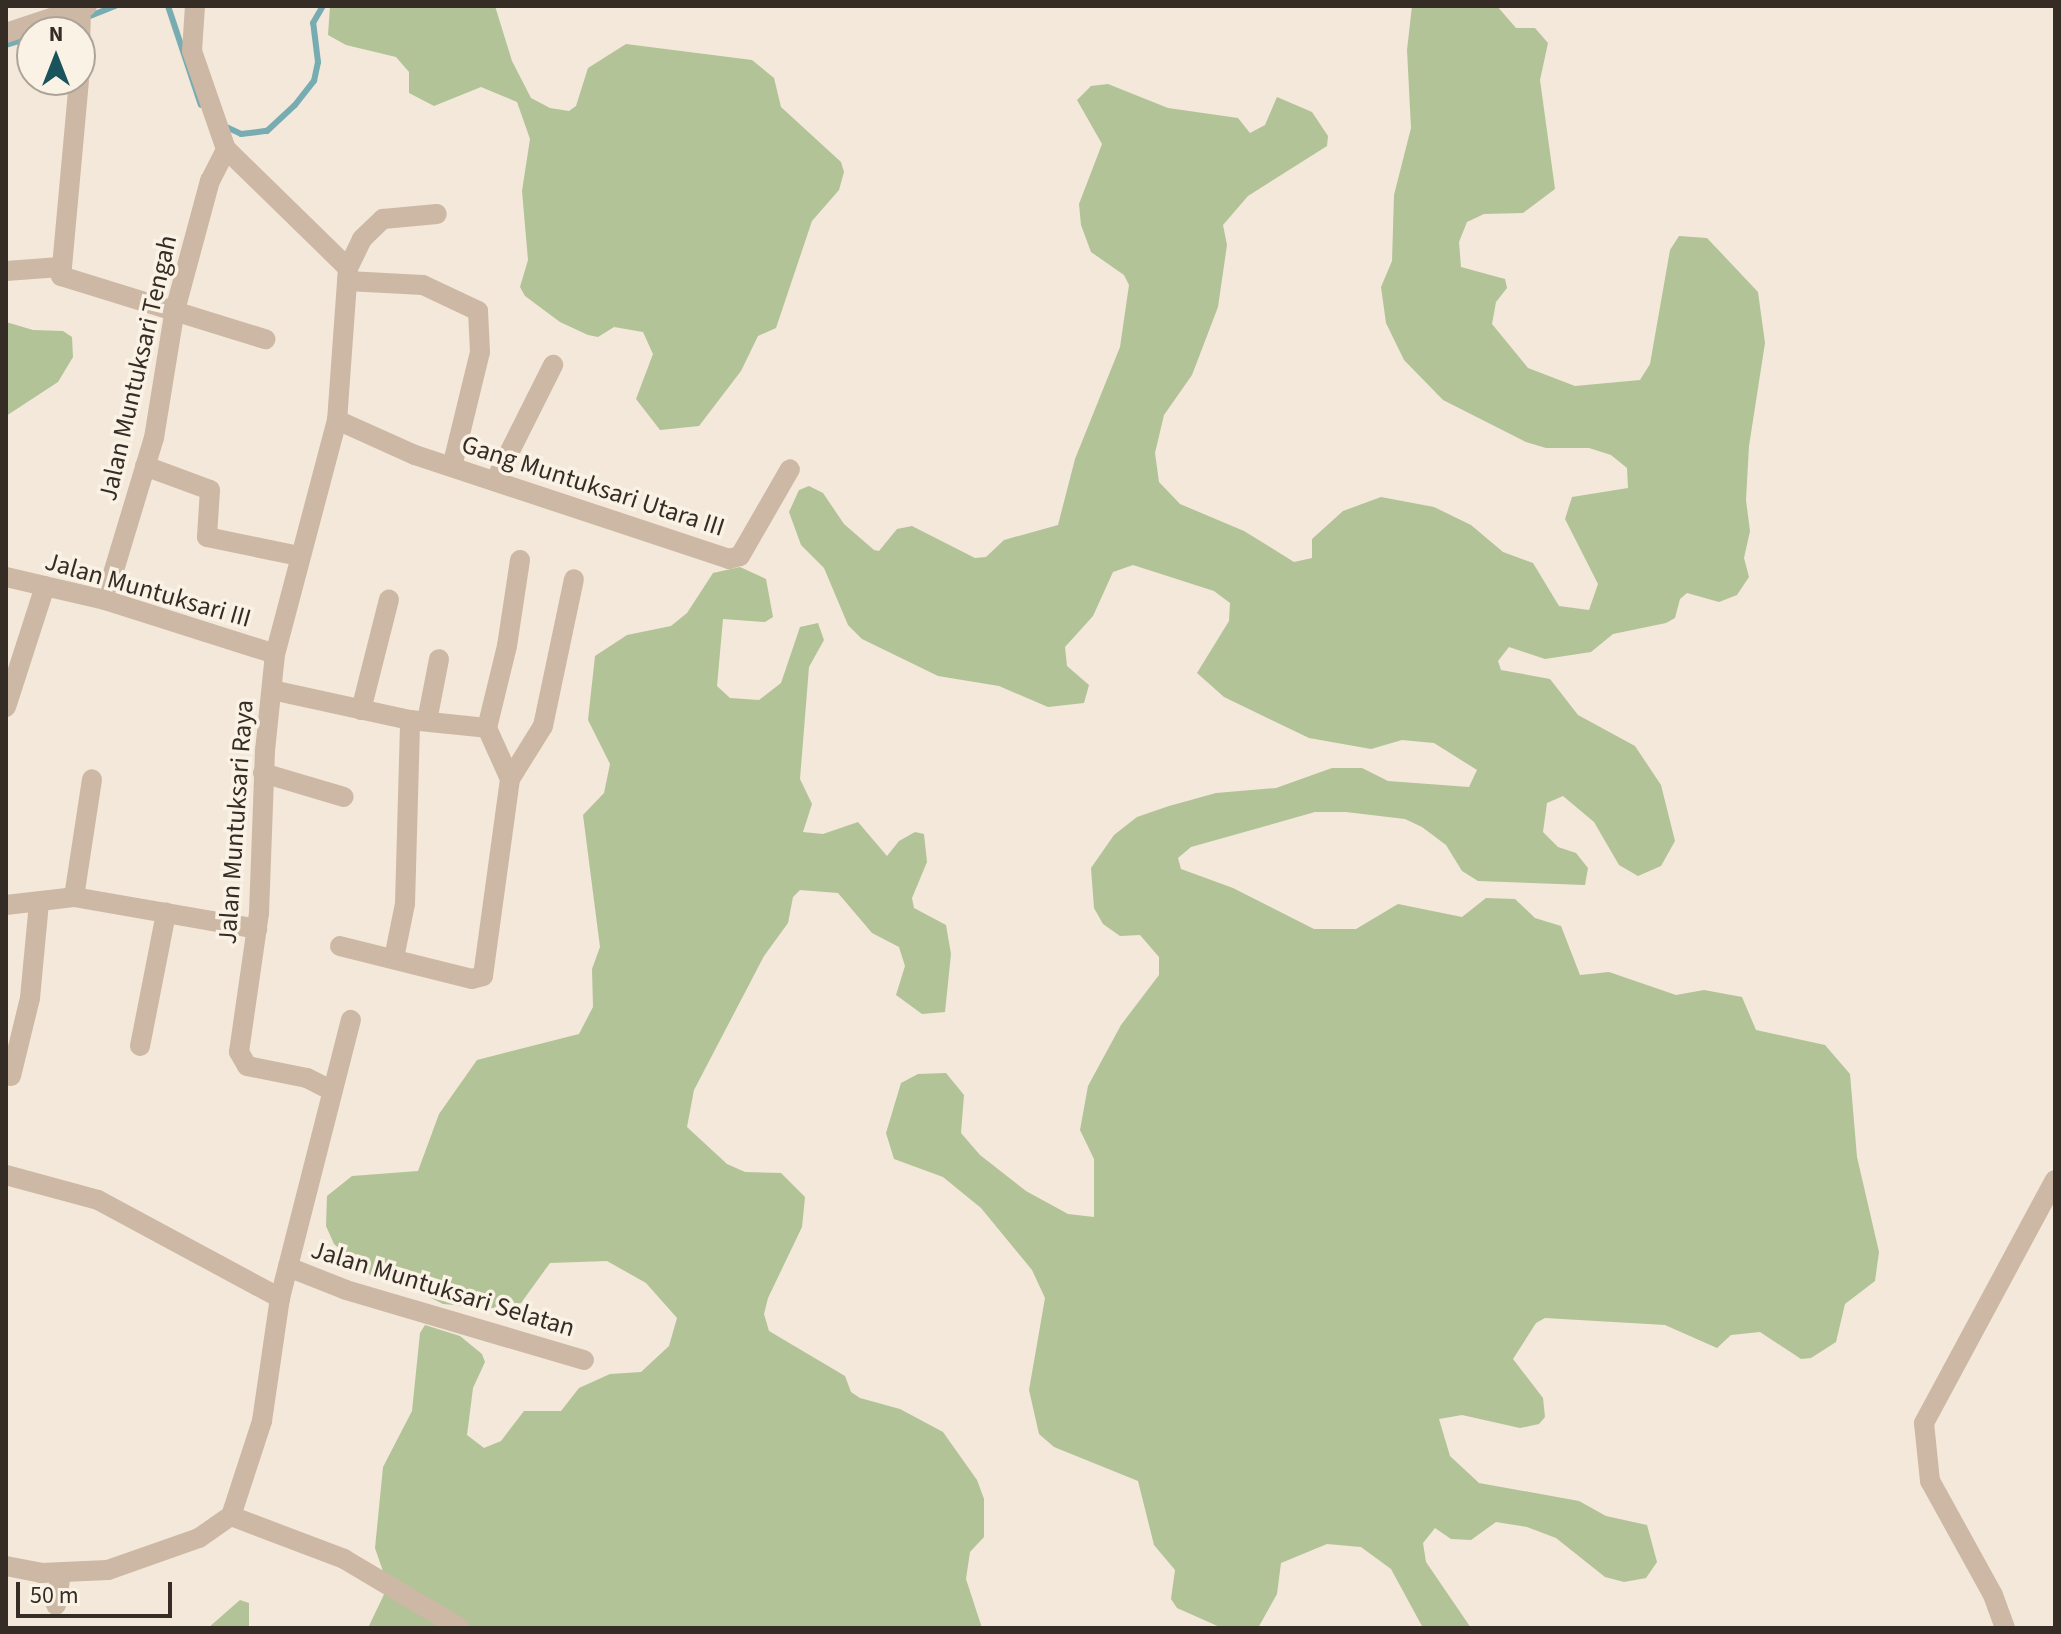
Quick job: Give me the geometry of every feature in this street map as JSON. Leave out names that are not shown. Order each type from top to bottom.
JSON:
[{"type":"street","points":[[195,6],[192,51],[226,149],[347,275],[423,285],[478,311],[480,352],[452,467]]},
{"type":"street","points":[[6,33],[83,10]]},
{"type":"street","points":[[77,96],[60,267],[63,279],[265,339]]},
{"type":"street","name":"Jalan Muntuksari Tengah","points":[[105,600],[145,466],[174,314],[210,181],[226,149]]},
{"type":"street","points":[[347,275],[362,239],[383,219],[437,214]]},
{"type":"street","points":[[6,271],[60,267]]},
{"type":"street","name":"Jalan Muntuksari Raya","points":[[331,1090],[241,1060],[257,929],[263,773],[275,654],[337,420],[347,275]]},
{"type":"street","points":[[495,481],[553,365]]},
{"type":"street","name":"Gang Muntuksari Utara III","points":[[337,420],[452,467],[729,559],[740,556],[790,469]]},
{"type":"street","points":[[145,466],[210,490],[207,537],[299,556]]},
{"type":"street","points":[[510,779],[487,728],[520,560]]},
{"type":"street","name":"Jalan Muntuksari III","points":[[6,577],[105,600],[275,654]]},
{"type":"street","points":[[340,946],[472,979],[483,976],[498,888],[510,779],[543,726],[574,579]]},
{"type":"street","points":[[6,707],[45,586]]},
{"type":"street","points":[[361,710],[389,599]]},
{"type":"street","points":[[394,958],[405,904],[418,720],[439,659]]},
{"type":"street","points":[[272,690],[361,710],[487,728]]},
{"type":"street","points":[[263,773],[344,797]]},
{"type":"street","points":[[74,897],[92,779]]},
{"type":"street","points":[[6,905],[74,897],[257,929]]},
{"type":"street","points":[[11,1076],[30,998],[39,902]]},
{"type":"street","points":[[140,1046],[166,913]]},
{"type":"street","points":[[6,1566],[61,1574],[108,1570],[159,1555],[199,1538],[231,1516],[262,1421],[280,1298],[351,1020]]},
{"type":"street","points":[[6,1175],[98,1200],[280,1298]]},
{"type":"street","points":[[2005,1628],[1993,1595],[1930,1481],[1924,1423],[2055,1180]]},
{"type":"street","name":"Jalan Muntuksari Selatan","points":[[288,1267],[346,1290],[584,1360]]},
{"type":"street","points":[[231,1516],[344,1559],[432,1622],[460,1628]]},
{"type":"street","points":[[56,1605],[61,1574]]},
{"type":"green space","points":[[330,6],[495,6],[512,61],[531,98],[550,108],[569,111],[576,106],[588,68],[626,44],[752,60],[774,78],[781,107],[841,162],[844,172],[839,190],[812,221],[776,328],[758,336],[741,371],[699,426],[660,430],[636,399],[653,354],[643,332],[614,327],[598,337],[588,335],[560,322],[525,296],[520,287],[528,260],[522,191],[530,139],[517,102],[481,87],[434,106],[409,93],[409,72],[396,57],[346,45],[328,35]]},
{"type":"green space","points":[[1412,6],[1497,6],[1516,28],[1535,28],[1548,43],[1540,80],[1555,189],[1523,213],[1484,214],[1467,222],[1459,242],[1461,267],[1505,279],[1507,288],[1496,302],[1492,324],[1528,368],[1575,386],[1640,380],[1650,364],[1670,250],[1679,236],[1707,238],[1758,292],[1765,343],[1749,446],[1746,500],[1750,531],[1744,558],[1749,577],[1737,595],[1719,602],[1687,593],[1680,599],[1675,618],[1666,623],[1613,634],[1591,652],[1545,659],[1509,647],[1498,661],[1501,670],[1550,679],[1578,715],[1635,746],[1661,785],[1675,841],[1661,866],[1638,876],[1619,865],[1594,822],[1563,796],[1547,803],[1543,832],[1558,847],[1576,853],[1588,868],[1585,885],[1478,881],[1462,871],[1446,845],[1422,827],[1405,819],[1346,812],[1315,812],[1191,847],[1178,858],[1181,869],[1233,888],[1314,929],[1356,929],[1398,904],[1462,917],[1486,898],[1515,899],[1535,918],[1561,926],[1580,975],[1609,972],[1676,995],[1704,990],[1742,997],[1756,1030],[1825,1045],[1850,1074],[1857,1157],[1879,1252],[1875,1281],[1845,1304],[1836,1342],[1811,1358],[1801,1359],[1760,1332],[1731,1335],[1717,1348],[1665,1325],[1545,1318],[1536,1323],[1513,1359],[1543,1398],[1545,1417],[1539,1424],[1520,1428],[1462,1415],[1439,1419],[1450,1456],[1479,1483],[1579,1501],[1606,1516],[1647,1525],[1657,1562],[1646,1578],[1624,1582],[1605,1577],[1556,1538],[1527,1527],[1496,1522],[1471,1540],[1451,1539],[1435,1528],[1423,1543],[1426,1562],[1471,1628],[1423,1628],[1391,1569],[1361,1547],[1327,1544],[1281,1563],[1277,1594],[1258,1628],[1222,1628],[1177,1608],[1171,1599],[1175,1570],[1154,1545],[1138,1481],[1054,1447],[1039,1434],[1029,1390],[1045,1298],[1032,1270],[981,1208],[943,1177],[894,1159],[886,1133],[901,1083],[918,1074],[946,1073],[964,1095],[961,1133],[980,1155],[1026,1191],[1068,1214],[1094,1217],[1094,1159],[1080,1130],[1088,1086],[1121,1025],[1159,975],[1159,957],[1140,935],[1120,936],[1103,924],[1094,908],[1091,868],[1114,835],[1137,817],[1169,806],[1216,793],[1276,788],[1332,768],[1362,768],[1388,781],[1469,787],[1477,770],[1434,743],[1402,740],[1371,749],[1309,738],[1224,697],[1197,673],[1229,621],[1230,603],[1214,591],[1133,565],[1113,572],[1093,616],[1065,647],[1067,666],[1089,685],[1084,703],[1048,707],[999,686],[938,676],[862,639],[848,625],[824,568],[801,545],[789,512],[799,490],[809,486],[823,493],[844,524],[874,550],[879,551],[897,529],[912,526],[975,558],[986,557],[1004,540],[1058,525],[1075,459],[1120,347],[1129,285],[1124,275],[1091,252],[1081,225],[1079,204],[1102,144],[1077,100],[1091,86],[1108,84],[1168,108],[1238,118],[1250,133],[1265,125],[1277,97],[1312,112],[1328,136],[1327,146],[1248,196],[1223,225],[1227,245],[1218,307],[1192,375],[1164,415],[1155,453],[1159,482],[1180,504],[1244,531],[1294,562],[1312,558],[1312,539],[1343,511],[1381,497],[1434,507],[1471,525],[1503,552],[1533,563],[1559,606],[1589,610],[1598,584],[1565,519],[1572,497],[1628,488],[1627,468],[1611,455],[1589,448],[1546,448],[1526,442],[1443,400],[1404,360],[1386,323],[1381,287],[1392,261],[1394,195],[1411,128],[1407,50]]},
{"type":"green space","points":[[6,322],[33,330],[63,331],[72,337],[73,357],[58,382],[6,416]]},
{"type":"green space","points":[[740,567],[766,579],[773,617],[765,622],[723,619],[717,686],[730,698],[759,700],[781,683],[800,627],[818,623],[824,640],[809,667],[800,779],[812,804],[803,832],[823,834],[858,822],[887,856],[899,841],[915,832],[924,834],[927,862],[912,898],[914,908],[946,925],[951,954],[945,1012],[922,1014],[896,995],[905,966],[899,947],[872,933],[838,893],[800,890],[793,897],[788,923],[764,956],[694,1090],[687,1127],[727,1164],[745,1172],[781,1173],[805,1197],[802,1227],[768,1298],[764,1314],[769,1331],[845,1376],[851,1392],[860,1398],[900,1409],[943,1432],[977,1480],[984,1499],[984,1537],[970,1552],[966,1579],[982,1628],[368,1628],[388,1586],[375,1548],[383,1467],[412,1411],[420,1333],[425,1325],[460,1336],[482,1354],[485,1362],[473,1388],[467,1435],[484,1448],[501,1441],[524,1411],[561,1411],[579,1388],[610,1374],[641,1372],[669,1346],[677,1318],[646,1283],[607,1261],[550,1263],[521,1303],[503,1309],[443,1304],[404,1284],[375,1279],[334,1244],[326,1226],[327,1196],[352,1176],[418,1171],[439,1114],[477,1060],[579,1034],[593,1007],[592,969],[600,947],[583,815],[604,793],[610,764],[588,720],[595,656],[627,635],[671,626],[687,613],[713,573]]},
{"type":"green space","points":[[240,1600],[249,1603],[249,1628],[208,1628]]},
{"type":"waterway","points":[[90,16],[115,6]]},
{"type":"waterway","points":[[168,6],[201,105]]},
{"type":"waterway","points":[[222,125],[241,134],[267,131],[295,105],[314,81],[318,62],[313,23],[323,6]]},
{"type":"waterway","points":[[6,45],[16,42]]}]
